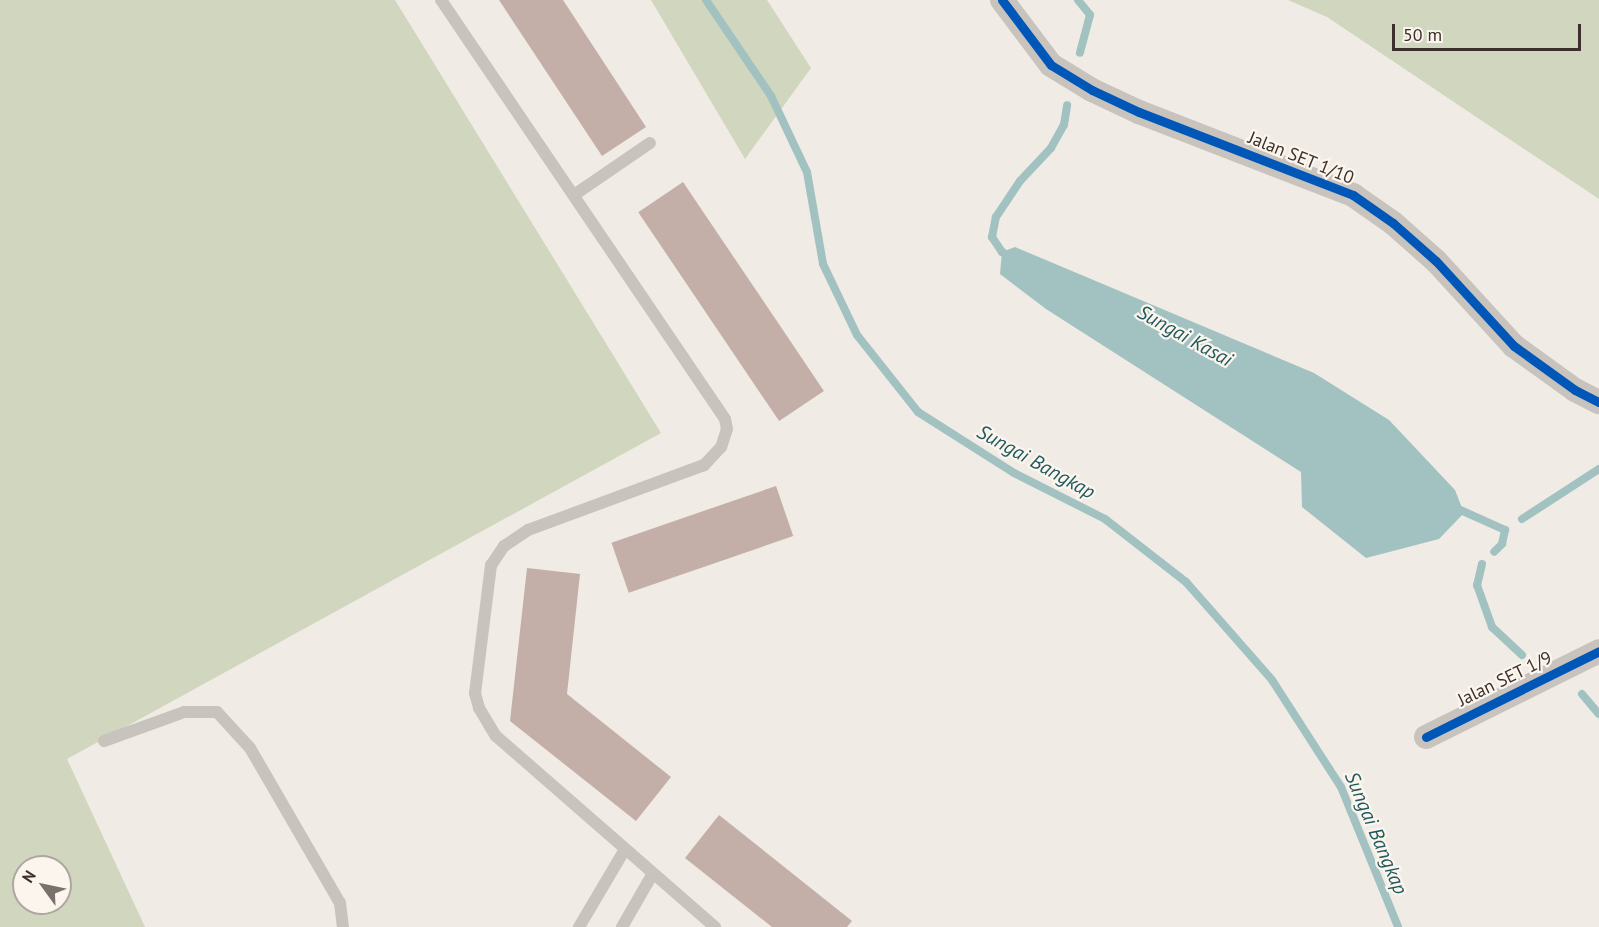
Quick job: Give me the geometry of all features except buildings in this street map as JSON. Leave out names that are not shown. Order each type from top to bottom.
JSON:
[{"type":"street","name":"Jalan SET 1/10","points":[[1002,0],[1051,65],[1092,90],[1139,112],[1353,195],[1393,223],[1436,261],[1514,346],[1575,390],[1599,402]]},
{"type":"street","name":"Jalan SET 1/9","points":[[1426,737],[1599,651]]},
{"type":"lane","points":[[441,0],[725,419],[727,429],[721,447],[704,465],[528,530],[504,546],[491,565],[475,693],[479,708],[496,736],[624,851],[715,927]]},
{"type":"lane","points":[[574,195],[650,142]]},
{"type":"lane","points":[[104,741],[184,712],[217,712],[250,748],[340,903],[343,927]]},
{"type":"lane","points":[[579,927],[624,851]]},
{"type":"lane","points":[[622,927],[652,875]]},
{"type":"green space","points":[[0,0],[395,0],[661,433],[67,759],[145,927],[0,927]]},
{"type":"green space","points":[[651,0],[767,0],[811,68],[745,159]]},
{"type":"green space","points":[[1288,0],[1599,0],[1599,199],[1327,17]]},
{"type":"water","points":[[1015,247],[1314,373],[1389,420],[1455,490],[1464,513],[1439,539],[1366,558],[1302,507],[1301,472],[1046,309],[1000,274],[1002,252]]},
{"type":"waterway","name":"Sungai Bangkap","points":[[706,0],[771,96],[807,172],[823,264],[857,335],[918,412],[1014,473],[1105,519],[1186,582],[1272,680],[1341,787],[1398,927]]},
{"type":"waterway","name":"Sungai Kasai","points":[[1078,0],[1090,15],[1080,53]]},
{"type":"waterway","name":"Sungai Kasai","points":[[1009,256],[1002,252],[992,237],[996,217],[1020,181],[1051,148],[1064,125],[1067,105]]},
{"type":"waterway","points":[[1522,519],[1599,469]]},
{"type":"waterway","name":"Sungai Kasai","points":[[1456,508],[1505,530],[1502,544],[1494,552]]},
{"type":"waterway","points":[[1482,564],[1477,585],[1492,627],[1522,655]]},
{"type":"waterway","points":[[1582,694],[1599,714]]},
{"type":"cycle path","points":[[1002,0],[1051,65],[1092,90],[1139,112],[1353,195],[1393,223],[1436,261],[1514,346],[1575,390],[1599,402]]},
{"type":"cycle path","points":[[1426,737],[1599,651]]}]
